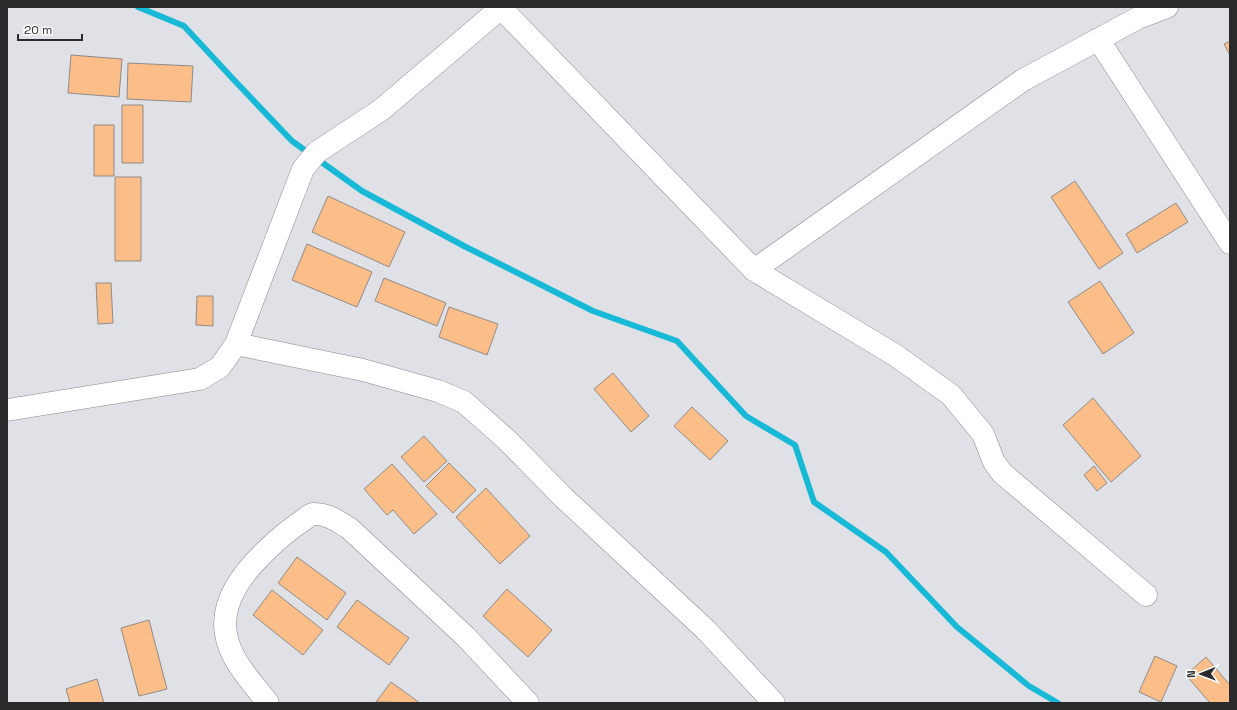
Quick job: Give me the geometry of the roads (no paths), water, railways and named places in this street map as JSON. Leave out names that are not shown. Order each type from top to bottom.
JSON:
[{"type":"street","points":[[754,270],[1023,80],[1138,18],[1167,7]]},
{"type":"street","points":[[7,410],[200,379],[220,367],[236,344],[303,169],[317,152],[381,110],[501,8],[754,270],[895,355],[951,395],[983,434],[994,462],[1002,473],[1146,595]]},
{"type":"street","points":[[1098,39],[1230,243]]},
{"type":"street","points":[[236,344],[363,370],[438,391],[464,402],[507,440],[564,498],[706,630],[774,703]]},
{"type":"street","points":[[268,703],[233,656],[228,644],[225,632],[228,606],[236,587],[252,566],[287,531],[312,514],[328,516],[349,528],[466,637],[528,703]]},
{"type":"waterway","points":[[138,7],[184,26],[292,141],[362,191],[464,246],[593,311],[677,341],[746,416],[795,445],[814,502],[886,552],[957,627],[1029,686],[1058,703]]}]
